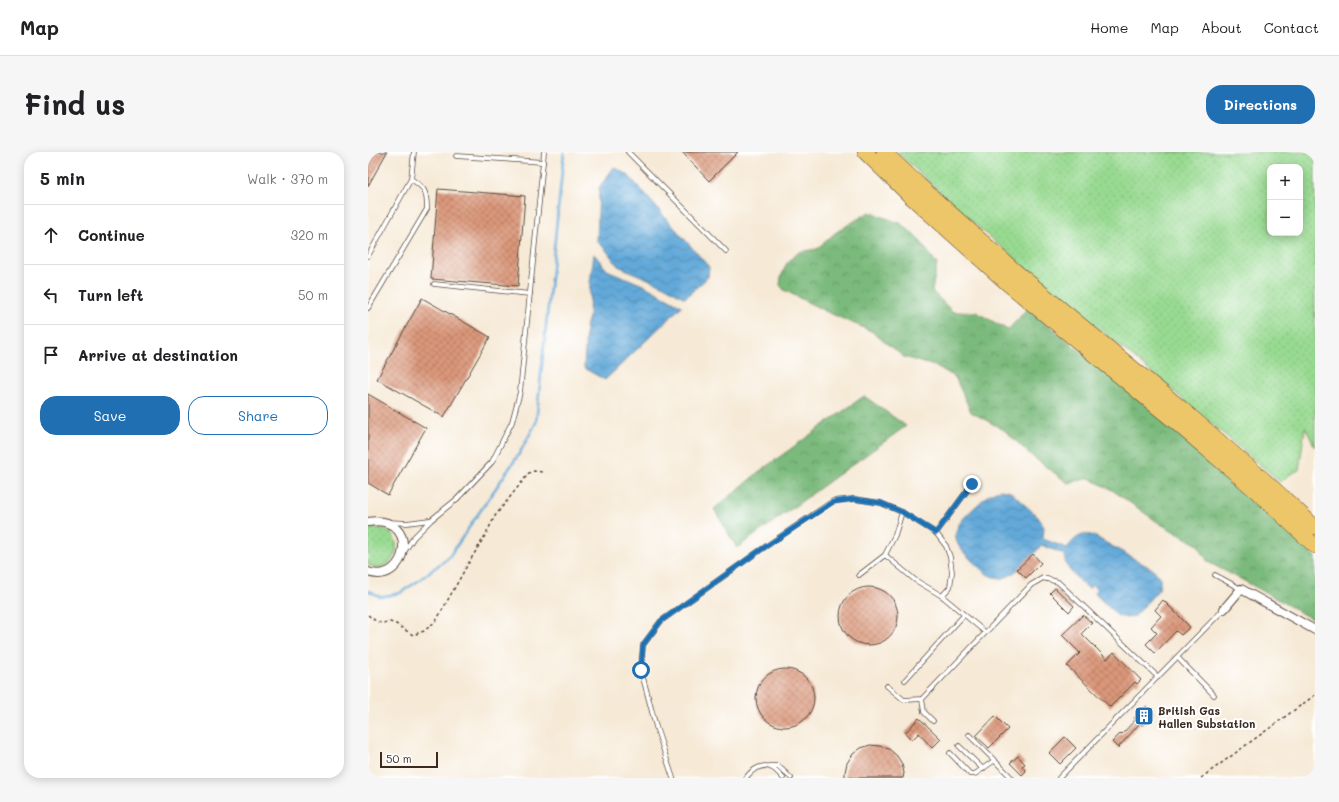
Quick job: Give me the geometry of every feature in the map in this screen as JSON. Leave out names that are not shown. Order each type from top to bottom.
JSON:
[{"type":"highway","points":[[865,152],[909,195],[1007,283],[1173,420],[1256,491],[1315,546]]},
{"type":"highway","points":[[884,152],[1015,271],[1181,408],[1272,487],[1315,527]]},
{"type":"street","points":[[368,517],[392,525],[401,536],[403,543],[403,553],[400,561],[394,568],[384,573],[376,574],[368,572]]},
{"type":"street","points":[[368,522],[382,521]]},
{"type":"street","points":[[1224,609],[1241,589],[1315,630]]},
{"type":"lane","points":[[368,256],[411,179],[414,152]]},
{"type":"lane","points":[[403,553],[414,536],[457,499],[492,462],[512,422],[520,392],[544,152]]},
{"type":"lane","points":[[628,152],[726,251]]},
{"type":"lane","points":[[456,156],[543,162]]},
{"type":"lane","points":[[368,308],[427,209],[427,198],[423,187],[411,179]]},
{"type":"lane","points":[[434,284],[530,294]]},
{"type":"lane","points":[[936,533],[972,484]]},
{"type":"lane","points":[[672,778],[656,727],[641,670],[643,645],[661,621],[759,551],[833,502],[854,499],[881,503],[902,512],[936,533],[946,546],[950,557],[952,572],[950,587],[942,596]]},
{"type":"lane","points":[[859,575],[885,555],[895,535],[902,512]]},
{"type":"lane","points":[[382,521],[407,523],[431,520]]},
{"type":"lane","points":[[885,555],[915,580],[942,596],[985,632]]},
{"type":"lane","points":[[1214,575],[1241,589]]},
{"type":"lane","points":[[887,686],[904,700],[922,699],[1031,585],[1043,578],[1058,582],[1158,677]]},
{"type":"lane","points":[[1059,778],[1224,609]]},
{"type":"lane","points":[[905,680],[964,615]]},
{"type":"lane","points":[[1177,657],[1214,695]]},
{"type":"lane","points":[[922,699],[924,712],[933,721]]},
{"type":"lane","points":[[969,735],[1012,778]]},
{"type":"lane","points":[[959,746],[983,769]]},
{"type":"lane","points":[[950,753],[970,774],[975,774],[995,760]]},
{"type":"lane","points":[[746,778],[754,770],[778,766],[791,778]]},
{"type":"lane","points":[[765,767],[773,768],[783,778]]},
{"type":"path","points":[[368,615],[377,622],[390,622],[396,624],[413,635],[424,631],[436,621],[495,516],[529,473],[534,471],[542,472]]},
{"type":"path","points":[[1201,778],[1315,696]]},
{"type":"green space","points":[[897,152],[1315,152],[1315,447],[1305,427],[1299,470],[1280,482],[1139,362],[1025,268],[969,219]]},
{"type":"green space","points":[[869,212],[900,223],[917,237],[937,264],[932,291],[953,312],[976,312],[1008,330],[1028,308],[1160,417],[1315,557],[1315,621],[1265,592],[1208,562],[1198,545],[1159,523],[1112,490],[1089,478],[1068,483],[1033,457],[1004,430],[971,412],[955,377],[938,367],[904,357],[871,331],[825,311],[784,290],[780,285],[781,277],[787,263],[799,252],[817,249],[835,233]]},
{"type":"green space","points":[[864,396],[906,426],[737,548],[714,509],[760,471]]},
{"type":"green space","points":[[375,528],[386,530],[393,536],[396,543],[396,551],[393,559],[387,565],[378,567],[368,565],[368,530]]},
{"type":"water","points":[[614,167],[628,175],[709,267],[708,277],[685,298],[664,286],[618,266],[597,241],[599,188]]},
{"type":"water","points":[[594,254],[607,270],[643,285],[682,306],[605,380],[584,368],[586,327],[589,317],[590,283]]},
{"type":"water","points":[[999,490],[1012,493],[1038,517],[1044,527],[1043,539],[1067,548],[1075,539],[1082,535],[1086,534],[1094,536],[1154,570],[1160,578],[1159,589],[1135,616],[1127,618],[1118,616],[1094,593],[1097,590],[1092,585],[1089,589],[1072,573],[1066,564],[1064,554],[1041,545],[1029,560],[1007,577],[994,577],[984,572],[966,555],[960,547],[957,541],[956,532],[961,521],[969,513],[988,495]]},
{"type":"building","points":[[368,152],[387,152],[368,186]]},
{"type":"building","points":[[682,152],[738,152],[709,181]]},
{"type":"building","points":[[438,189],[525,196],[518,286],[431,279]]},
{"type":"building","points":[[422,298],[490,337],[444,417],[377,379]]},
{"type":"building","points":[[368,394],[426,428],[388,495],[368,483]]},
{"type":"building","points":[[1033,554],[1041,563],[1026,578],[1017,569]]},
{"type":"building","points":[[863,587],[875,587],[890,595],[898,610],[898,622],[890,637],[875,645],[863,645],[848,637],[840,622],[840,610],[848,595]]},
{"type":"building","points":[[1055,588],[1074,606],[1069,612],[1050,593]]},
{"type":"building","points":[[1163,600],[1190,627],[1181,635],[1176,631],[1155,653],[1146,644],[1157,633],[1151,627],[1161,616],[1155,610]]},
{"type":"building","points":[[1083,615],[1092,623],[1082,633],[1083,635],[1107,659],[1114,652],[1141,680],[1137,684],[1135,682],[1110,707],[1067,666],[1080,653],[1062,635]]},
{"type":"building","points":[[779,669],[791,669],[806,677],[814,692],[814,704],[806,719],[791,727],[779,727],[764,719],[756,704],[756,692],[764,677]]},
{"type":"building","points":[[1146,706],[1154,713],[1142,725],[1140,723],[1118,748],[1112,742],[1121,733],[1122,734],[1136,719],[1134,718]]},
{"type":"building","points":[[995,716],[1008,729],[989,748],[976,736]]},
{"type":"building","points":[[919,718],[941,739],[932,748],[919,733],[912,740],[905,733]]},
{"type":"building","points":[[1065,737],[1076,748],[1060,764],[1049,753]]},
{"type":"building","points":[[870,745],[889,749],[897,756],[902,764],[904,773],[903,778],[845,778],[847,763],[853,754],[861,748]]},
{"type":"building","points":[[1018,756],[1025,764],[1022,766],[1026,771],[1022,775],[1010,763]]},
{"type":"waterway","points":[[368,591],[380,597],[400,593],[449,557],[519,454],[536,423],[564,152]]},
{"type":"place","name":"British Gas Hallen Substation","points":[[1144,716]]},
{"type":"route","points":[[641,670],[643,645],[661,621],[759,551],[833,502],[854,499],[881,503],[902,512],[936,533],[972,484]]}]
